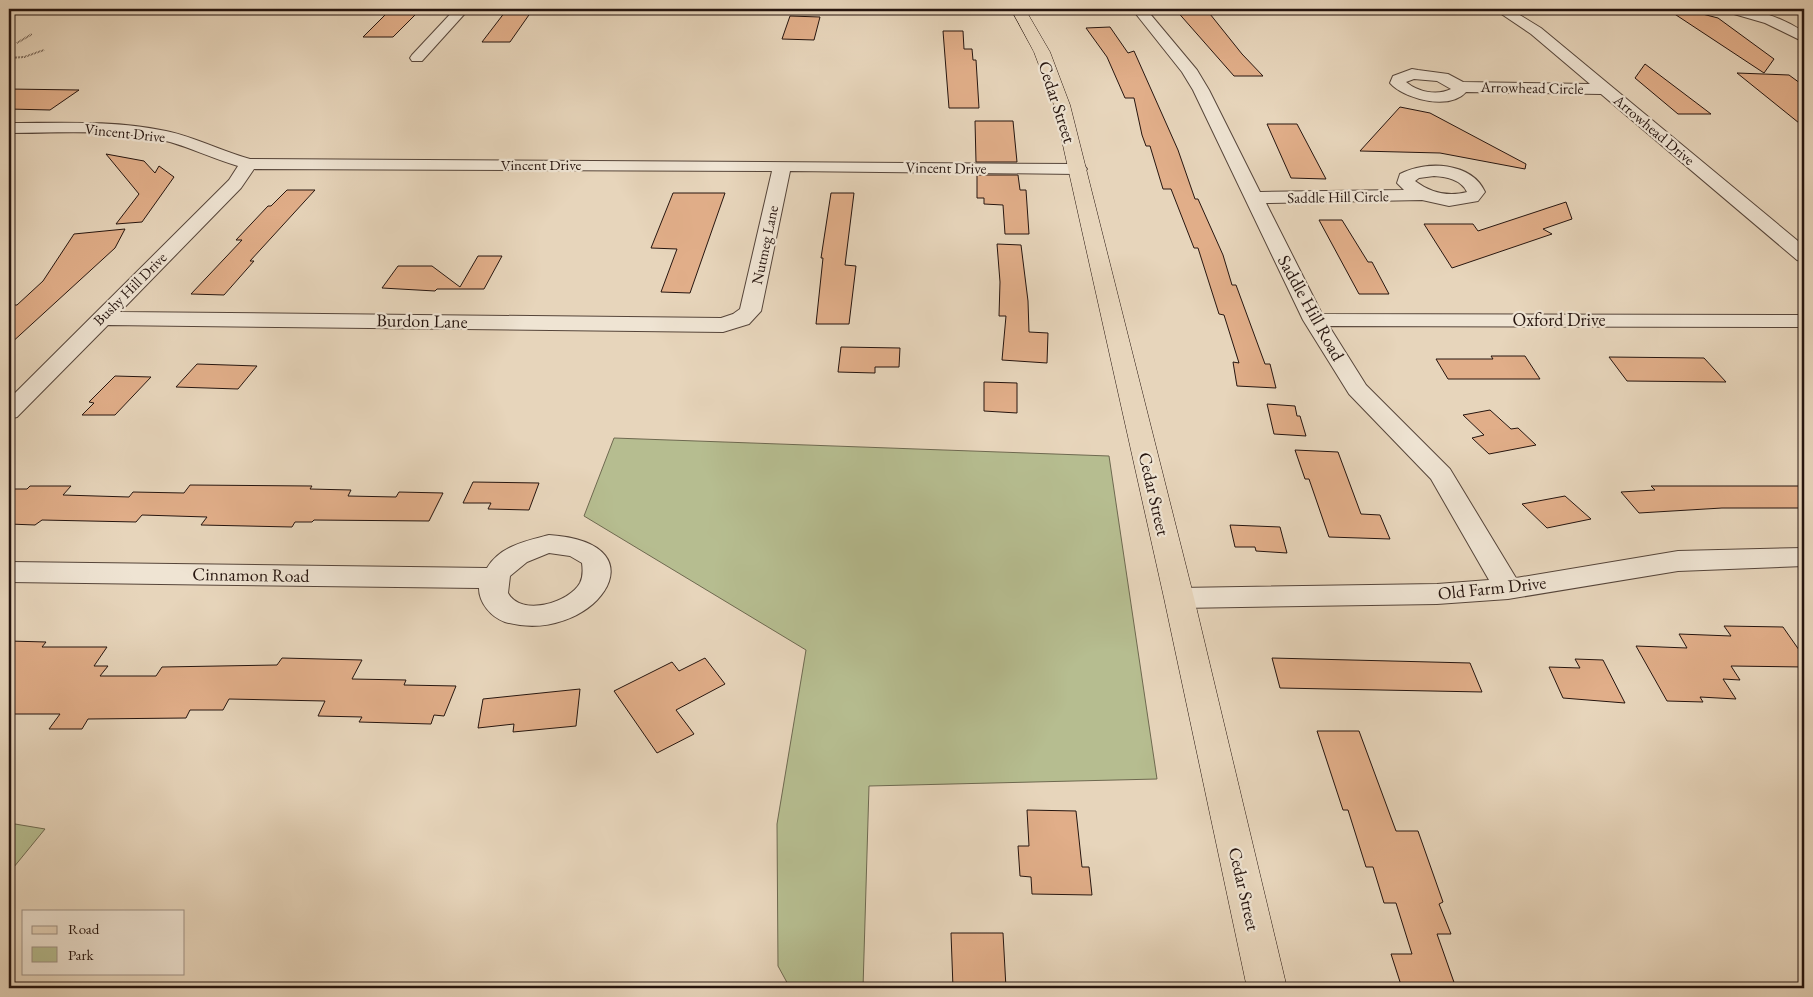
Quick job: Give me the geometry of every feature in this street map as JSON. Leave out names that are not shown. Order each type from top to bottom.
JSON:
[{"type":"main road","name":"Cedar Street","points":[[1018,9],[1042,52],[1062,105],[1179,598],[1267,988]]},
{"type":"street","points":[[417,58],[462,9]]},
{"type":"street","name":"Saddle Hill Road","points":[[1139,9],[1189,70],[1201,90],[1314,320],[1357,389],[1441,475],[1508,589]]},
{"type":"street","name":"Arrowhead Drive","points":[[1501,9],[1536,31],[1804,256]]},
{"type":"street","points":[[1732,9],[1790,28],[1804,38]]},
{"type":"street","name":"Arrowhead Circle","points":[[1459,86],[1606,89]]},
{"type":"street","name":"Vincent Drive","points":[[9,128],[104,129],[166,136],[229,159],[249,164],[782,166],[1078,170]]},
{"type":"street","name":"Bushy Hill Drive","points":[[9,412],[235,184],[249,164]]},
{"type":"street","name":"Nutmeg Lane","points":[[741,319],[750,311],[782,166]]},
{"type":"street","name":"Saddle Hill Circle","points":[[1254,198],[1422,194]]},
{"type":"street","name":"Burdon Lane","points":[[102,318],[723,324],[741,319]]},
{"type":"street","name":"Oxford Drive","points":[[1314,320],[1804,321]]},
{"type":"street","name":"Old Farm Drive","points":[[1179,598],[1437,594],[1508,589],[1678,561],[1804,557]]},
{"type":"street","name":"Cinnamon Road","points":[[9,572],[494,578]]},
{"type":"path","points":[[16,43],[32,34]]},
{"type":"path","points":[[9,58],[24,57],[44,50]]},
{"type":"green space","points":[[614,438],[1109,456],[1157,779],[869,786],[863,988],[790,988],[778,966],[777,824],[806,650],[584,516]]},
{"type":"green space","points":[[9,823],[45,829],[9,873]]},
{"type":"building","points":[[1175,9],[1206,9],[1242,54],[1263,76],[1234,76]]},
{"type":"building","points":[[1667,9],[1683,9],[1718,18],[1774,59],[1764,73]]},
{"type":"building","points":[[505,12],[531,12],[510,42],[482,42]]},
{"type":"building","points":[[386,14],[416,14],[393,37],[363,37]]},
{"type":"building","points":[[790,16],[820,17],[814,40],[782,39]]},
{"type":"building","points":[[1110,27],[1128,53],[1134,51],[1178,150],[1195,199],[1198,199],[1223,255],[1232,285],[1236,285],[1265,364],[1270,364],[1276,388],[1237,386],[1233,362],[1239,363],[1224,315],[1219,314],[1198,248],[1194,248],[1171,189],[1163,189],[1150,146],[1146,146],[1142,135],[1134,98],[1125,98],[1107,57],[1086,28]]},
{"type":"building","points":[[943,31],[963,31],[964,49],[972,49],[973,60],[976,60],[979,108],[949,108]]},
{"type":"building","points":[[1645,64],[1711,114],[1678,114],[1635,78]]},
{"type":"building","points":[[1737,73],[1789,75],[1804,86],[1804,127]]},
{"type":"building","points":[[9,89],[79,90],[50,110],[9,109]]},
{"type":"building","points":[[1400,107],[1430,113],[1526,164],[1525,169],[1440,153],[1360,151]]},
{"type":"building","points":[[975,121],[1013,121],[1017,162],[976,162]]},
{"type":"building","points":[[1267,124],[1297,124],[1326,179],[1291,178]]},
{"type":"building","points":[[106,154],[144,161],[155,173],[159,166],[174,177],[142,222],[116,224],[139,194]]},
{"type":"building","points":[[977,175],[1018,175],[1020,190],[1026,190],[1029,234],[1005,234],[1003,205],[984,204],[984,198],[977,198]]},
{"type":"building","points":[[287,190],[315,190],[250,261],[254,261],[224,295],[191,294],[242,240],[236,240],[268,206],[271,206]]},
{"type":"building","points":[[673,193],[725,193],[690,293],[661,292],[677,249],[651,248]]},
{"type":"building","points":[[831,193],[854,193],[845,265],[856,266],[849,324],[816,324],[823,258],[821,258]]},
{"type":"building","points":[[1566,202],[1572,219],[1543,229],[1552,234],[1452,268],[1424,224],[1473,224],[1478,231]]},
{"type":"building","points":[[1319,220],[1342,220],[1368,262],[1372,262],[1389,294],[1359,294]]},
{"type":"building","points":[[125,229],[115,248],[9,345],[9,305],[17,305],[43,281],[74,234]]},
{"type":"building","points":[[997,244],[1021,245],[1028,301],[1029,332],[1048,333],[1047,363],[1002,360],[1006,316],[999,316],[1000,282]]},
{"type":"building","points":[[478,256],[502,256],[484,289],[437,289],[435,291],[382,288],[398,266],[432,266],[460,287]]},
{"type":"building","points":[[841,347],[900,348],[899,367],[875,367],[875,373],[838,372]]},
{"type":"building","points":[[1491,356],[1525,356],[1540,379],[1448,379],[1436,359],[1493,359]]},
{"type":"building","points":[[1609,357],[1704,358],[1726,382],[1627,381]]},
{"type":"building","points":[[197,364],[257,366],[238,389],[176,387]]},
{"type":"building","points":[[115,376],[151,377],[115,415],[82,415],[94,403],[89,402]]},
{"type":"building","points":[[984,382],[1017,383],[1017,413],[984,411]]},
{"type":"building","points":[[1267,404],[1295,406],[1297,416],[1300,416],[1306,436],[1274,434]]},
{"type":"building","points":[[1490,410],[1511,429],[1518,428],[1536,445],[1489,454],[1472,438],[1484,435],[1463,415]]},
{"type":"building","points":[[1295,450],[1338,452],[1361,514],[1380,515],[1390,539],[1329,537],[1309,479],[1305,479]]},
{"type":"building","points":[[473,482],[539,483],[529,510],[488,509],[491,503],[463,503]]},
{"type":"building","points":[[190,485],[312,486],[310,489],[351,490],[348,496],[396,497],[399,492],[443,493],[429,521],[314,520],[312,522],[295,522],[292,527],[201,525],[207,517],[142,515],[136,522],[42,520],[35,525],[9,524],[9,489],[27,489],[30,486],[71,486],[63,495],[129,497],[133,492],[184,493]]},
{"type":"building","points":[[1651,486],[1804,486],[1804,508],[1722,508],[1639,513],[1621,492],[1655,490]]},
{"type":"building","points":[[1565,496],[1591,519],[1547,528],[1522,504]]},
{"type":"building","points":[[1230,525],[1280,527],[1287,553],[1256,551],[1255,547],[1235,547]]},
{"type":"building","points":[[1724,626],[1783,627],[1804,657],[1804,667],[1731,666],[1740,680],[1723,679],[1736,699],[1700,697],[1703,702],[1667,701],[1636,646],[1687,648],[1679,634],[1731,636]]},
{"type":"building","points":[[9,641],[46,642],[42,647],[107,647],[94,666],[108,666],[100,676],[156,676],[162,667],[277,665],[282,658],[362,660],[352,679],[406,680],[404,685],[456,686],[444,716],[434,715],[431,724],[359,722],[362,717],[318,716],[325,701],[229,699],[223,710],[190,710],[186,718],[88,719],[82,729],[49,729],[60,714],[9,714]]},
{"type":"building","points":[[705,658],[725,684],[676,710],[694,734],[657,753],[614,691],[672,662],[679,671]]},
{"type":"building","points":[[1272,658],[1470,663],[1482,692],[1280,688]]},
{"type":"building","points":[[1575,659],[1603,660],[1625,703],[1563,698],[1549,667],[1580,668]]},
{"type":"building","points":[[580,689],[576,726],[513,732],[514,724],[478,728],[483,699]]},
{"type":"building","points":[[1317,731],[1359,731],[1396,831],[1418,831],[1443,902],[1439,904],[1451,934],[1437,934],[1456,988],[1402,988],[1391,954],[1412,954],[1396,903],[1384,903],[1373,867],[1366,867],[1348,810],[1343,810]]},
{"type":"building","points":[[1027,810],[1076,811],[1082,867],[1089,867],[1092,895],[1032,894],[1031,877],[1020,876],[1018,846],[1029,846]]},
{"type":"building","points":[[951,933],[1003,933],[1006,988],[953,988]]}]
